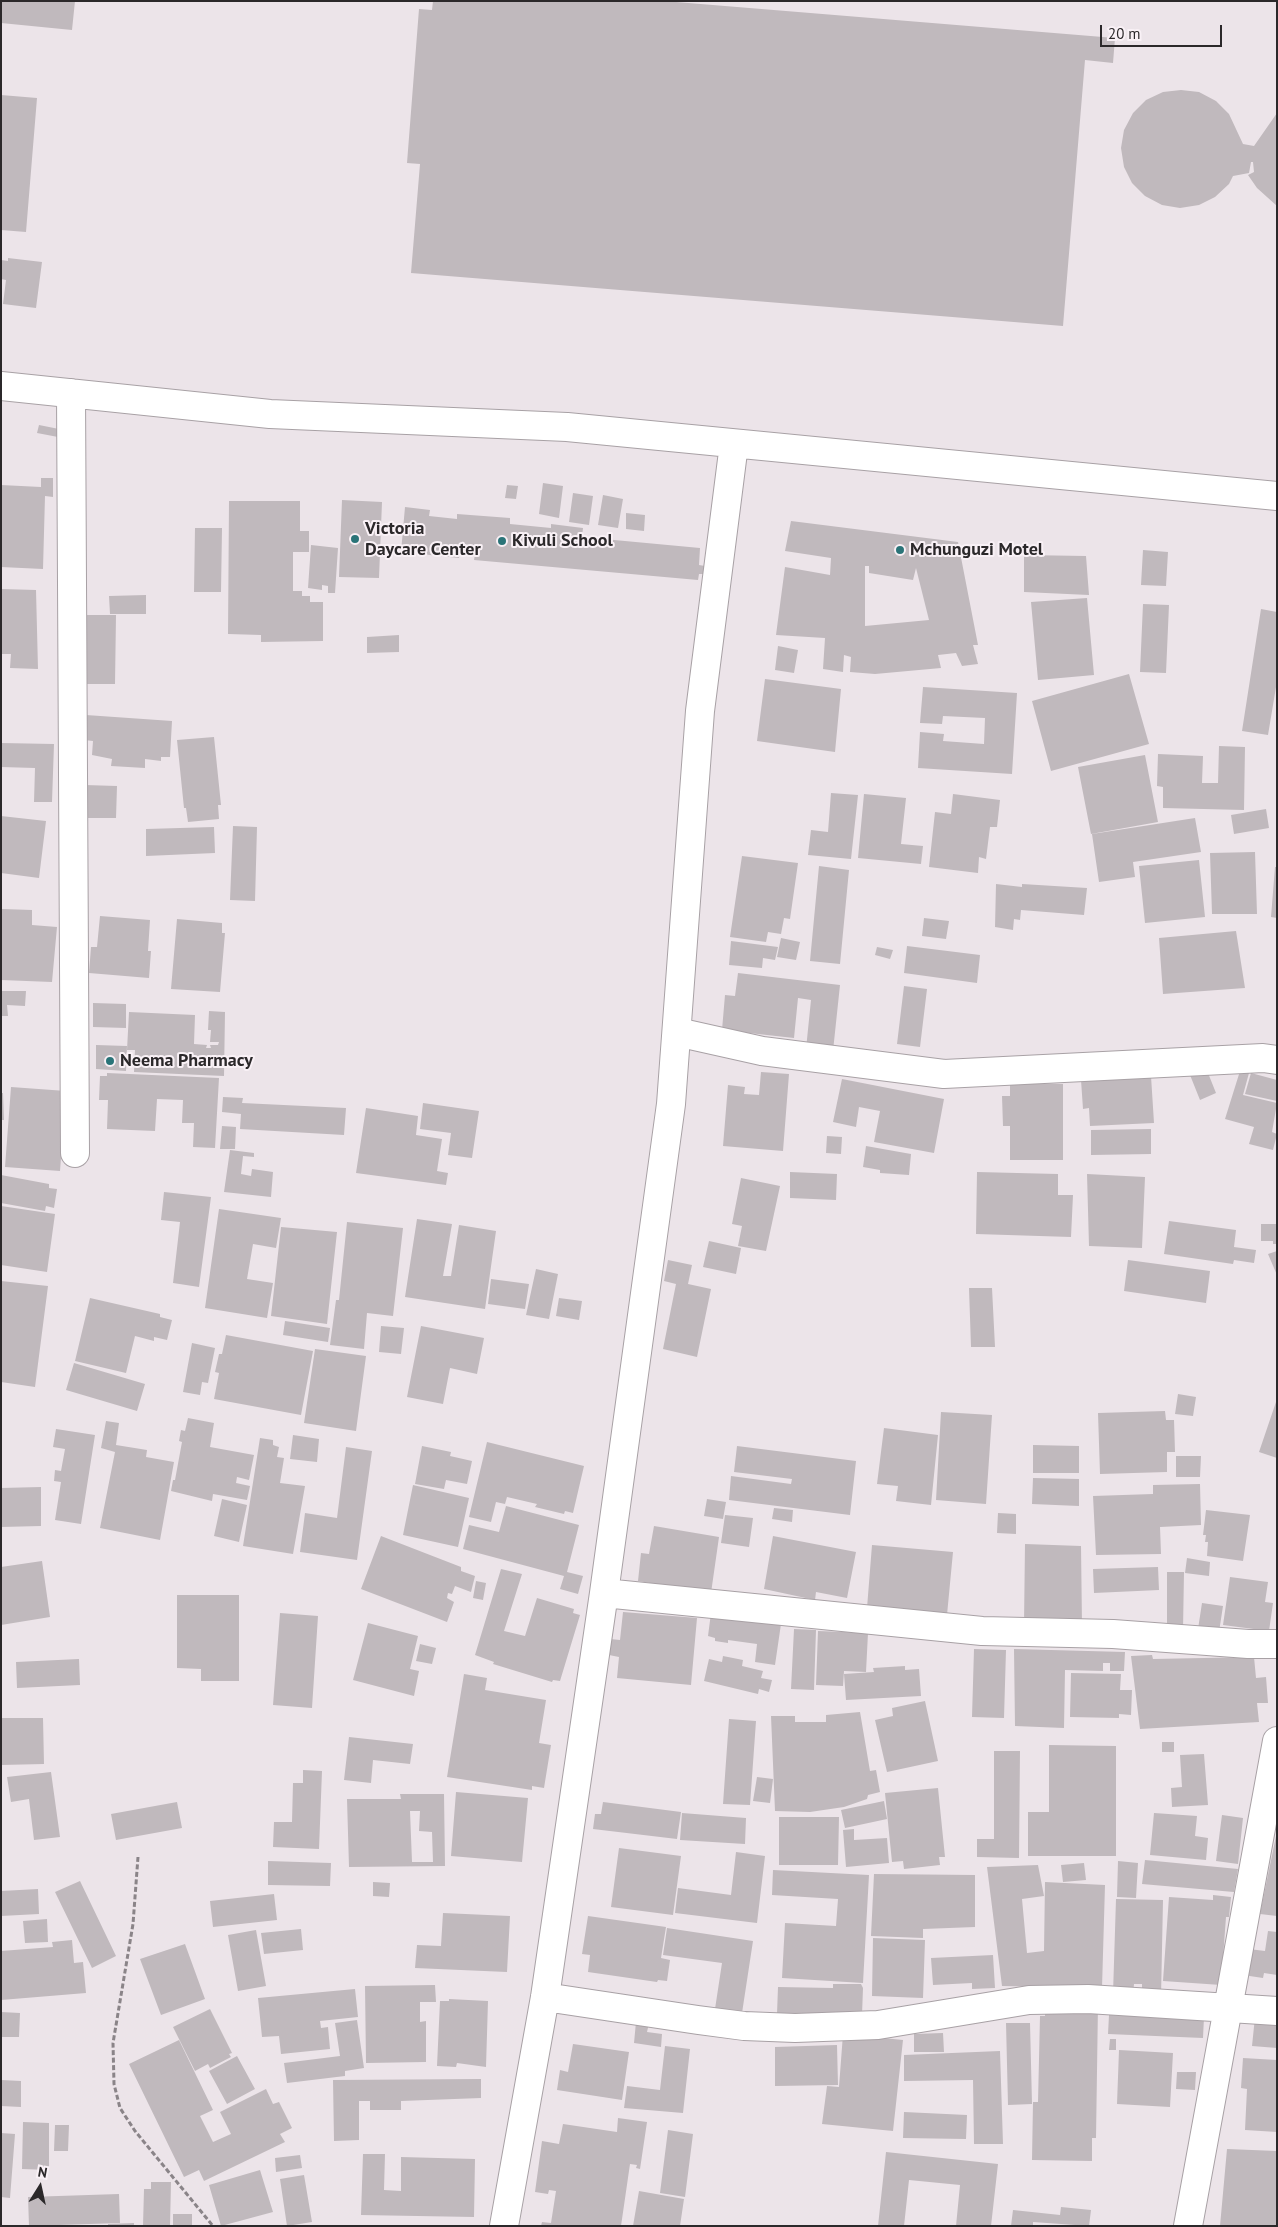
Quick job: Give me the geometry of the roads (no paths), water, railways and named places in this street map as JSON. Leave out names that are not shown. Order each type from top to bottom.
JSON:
[{"type":"street","points":[[1,386],[270,414],[567,427],[1277,496]]},
{"type":"street","points":[[71,393],[75,1153]]},
{"type":"street","points":[[504,2226],[545,1997],[604,1593],[671,1104],[700,711],[734,444]]},
{"type":"street","points":[[677,1032],[762,1051],[944,1074],[1263,1058],[1277,1060]]},
{"type":"street","points":[[604,1593],[982,1631],[1113,1634],[1248,1644],[1277,1644]]},
{"type":"street","points":[[1188,2226],[1277,1741]]},
{"type":"street","points":[[545,1997],[716,2022],[795,2028],[878,2025],[1030,2000],[1088,1999],[1174,2006],[1229,2007],[1277,2011]]},
{"type":"place","name":"Victoria Daycare Center","points":[[355,539]]},
{"type":"place","name":"Kivuli School","points":[[502,541]]},
{"type":"place","name":"Mchunguzi Motel","points":[[900,550]]},
{"type":"place","name":"Neema Pharmacy","points":[[110,1061]]}]
